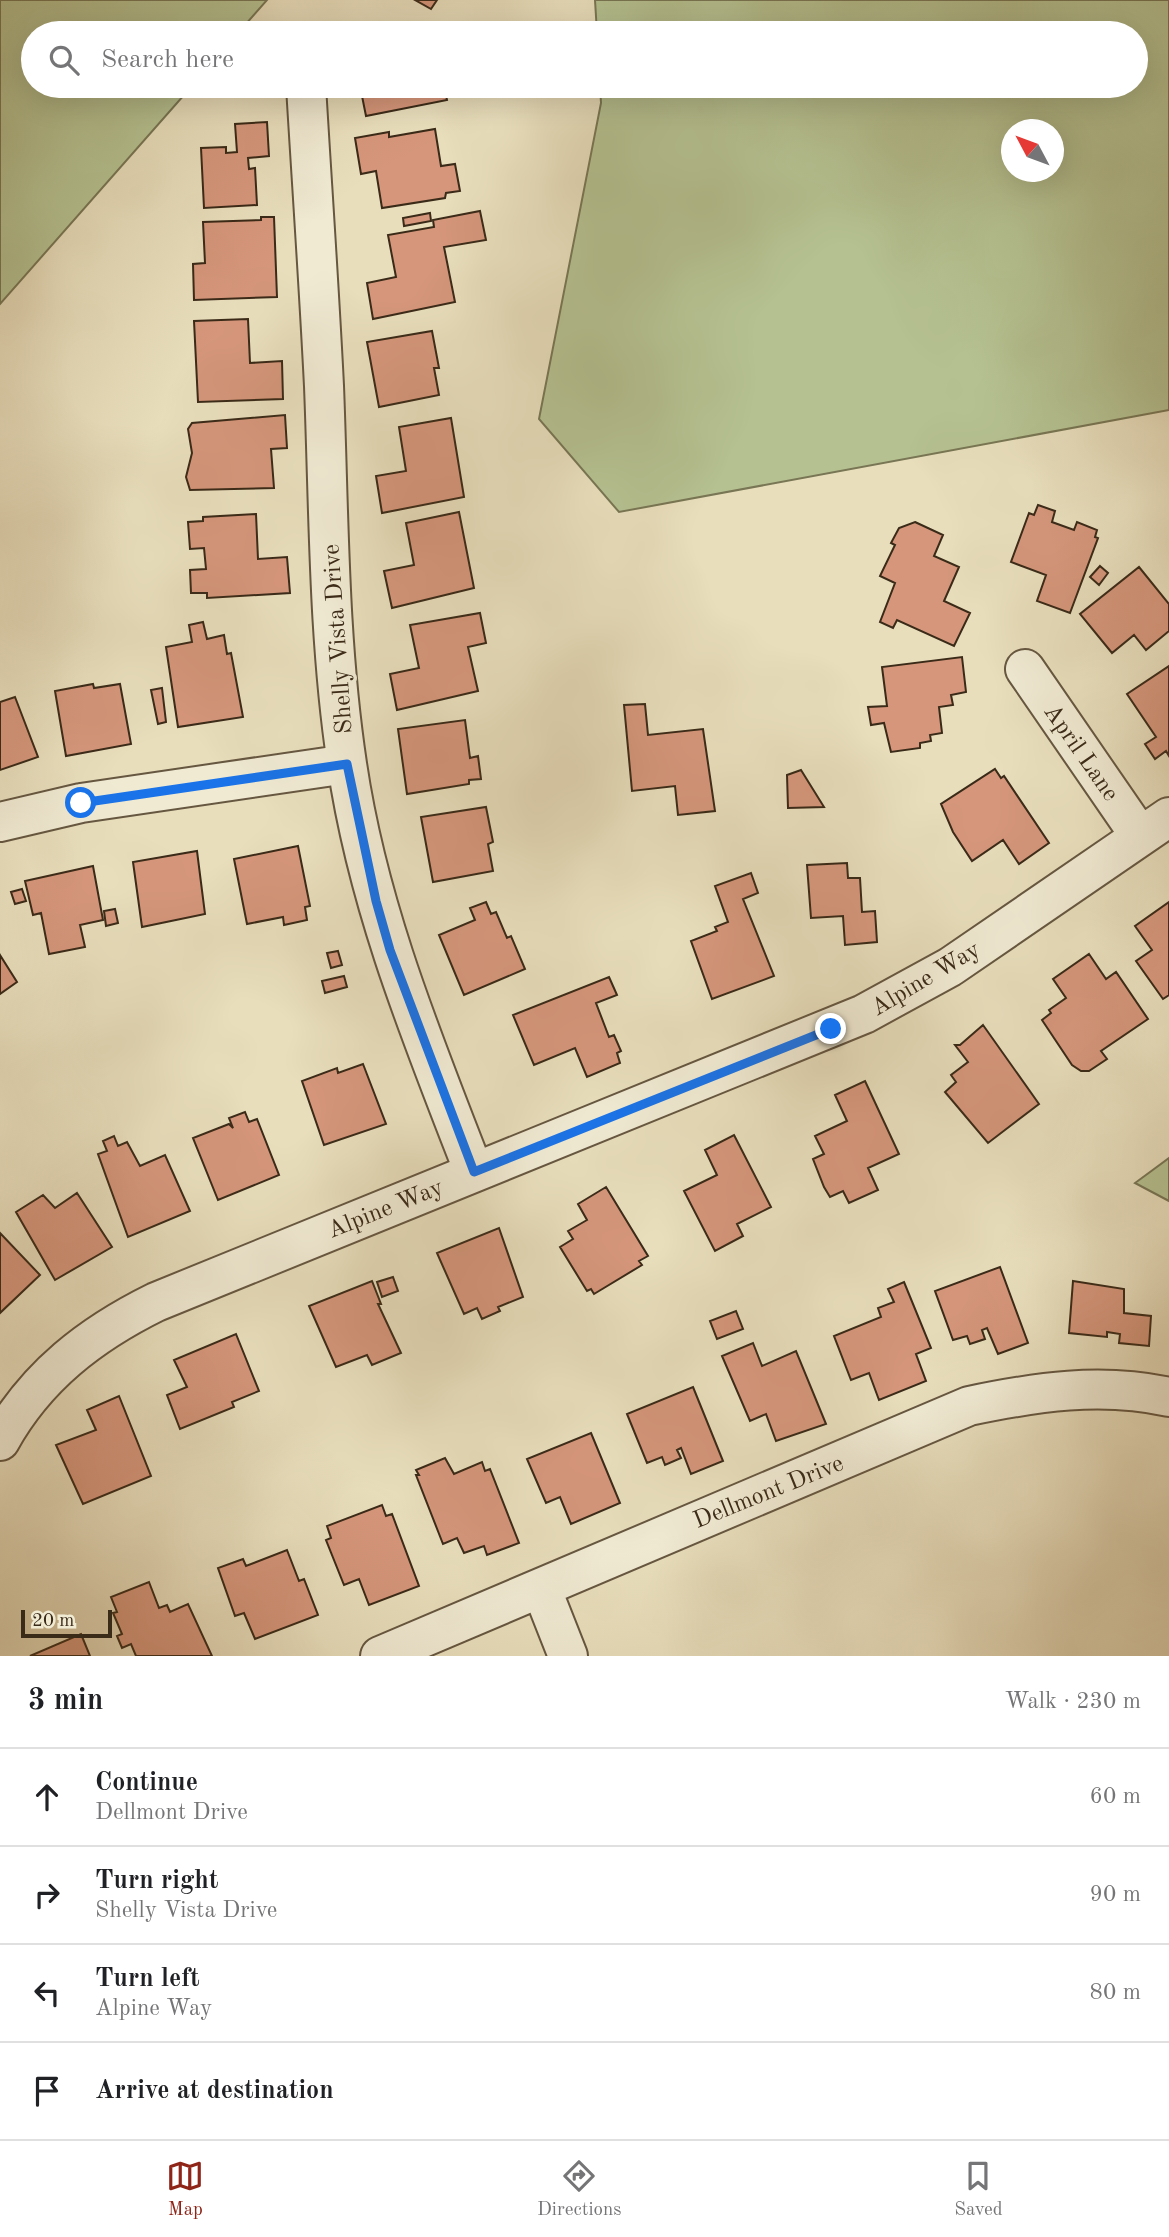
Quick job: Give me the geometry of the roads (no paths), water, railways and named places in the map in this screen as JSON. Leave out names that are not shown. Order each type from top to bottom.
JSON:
[{"type":"street","name":"Shelly Vista Drive","points":[[307,98],[324,385],[332,629],[347,764],[376,901],[390,950],[474,1172]]},
{"type":"street","name":"April Lane","points":[[1025,668],[1155,826]]},
{"type":"street","points":[[0,822],[81,803],[347,764]]},
{"type":"street","name":"Alpine Way","points":[[0,1441],[24,1403],[46,1377],[117,1321],[156,1302],[831,1029],[903,995],[950,967],[1155,826]]},
{"type":"street","name":"Dellmont Drive","points":[[380,1656],[542,1590],[616,1554],[969,1406],[1072,1388],[1142,1391],[1169,1397]]},
{"type":"street","points":[[542,1590],[568,1656]]}]
